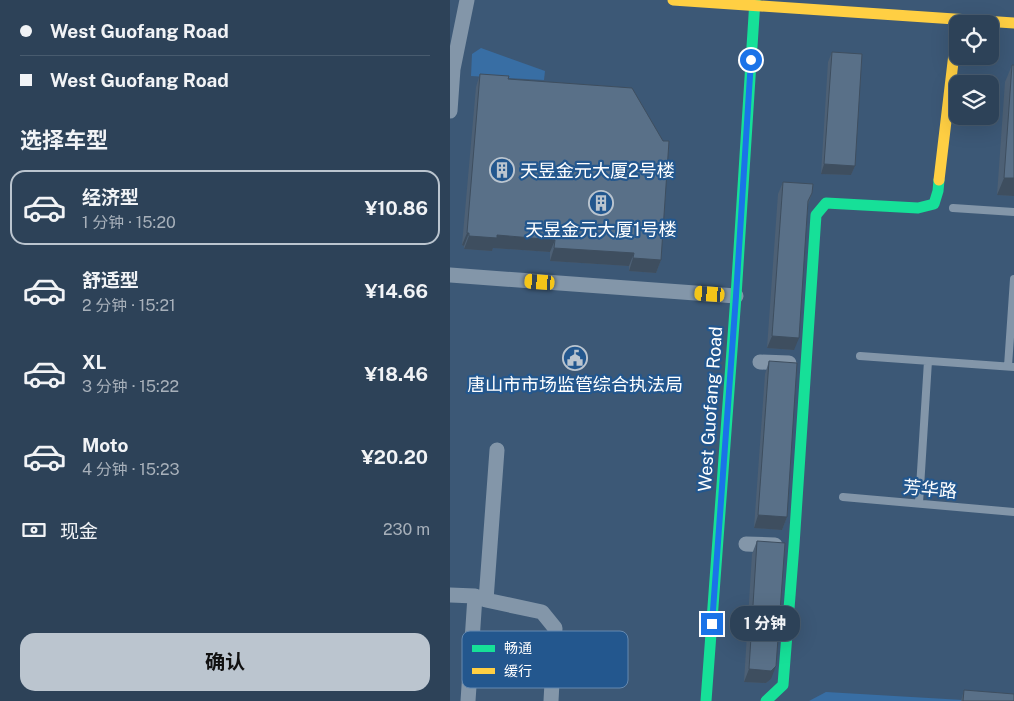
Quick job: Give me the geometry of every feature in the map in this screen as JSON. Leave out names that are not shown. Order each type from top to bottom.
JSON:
[{"type":"street","points":[[450,111],[453,69],[467,0]]},
{"type":"street","points":[[673,0],[755,3],[949,19]]},
{"type":"street","name":"West Guofang Road","points":[[706,701],[736,296],[755,3]]},
{"type":"street","points":[[999,22],[1014,23]]},
{"type":"street","points":[[766,701],[783,685],[816,215],[826,203],[918,208],[934,204],[938,192],[953,65]]},
{"type":"street","points":[[450,275],[736,296]]},
{"type":"street","points":[[760,362],[806,363]]},
{"type":"street","points":[[477,631],[497,450]]},
{"type":"street","points":[[746,544],[794,545]]},
{"type":"street","points":[[450,595],[481,598],[542,612],[555,628],[555,631]]},
{"type":"street","points":[[468,701],[470,688]]},
{"type":"street","points":[[551,701],[552,688]]},
{"type":"lane","points":[[953,208],[1014,212]]},
{"type":"lane","points":[[860,356],[1011,366],[1014,279]]},
{"type":"lane","points":[[918,504],[928,361]]},
{"type":"lane","name":"芳华路","points":[[842,497],[1014,512]]},
{"type":"shaded area","points":[[481,48],[545,71],[544,80],[471,76],[472,54]]},
{"type":"shaded area","points":[[826,692],[980,701],[809,701]]},
{"type":"building","points":[[832,52],[862,54],[855,166],[824,164]]},
{"type":"building","points":[[1012,65],[1014,65],[1014,178],[1004,178]]},
{"type":"building","points":[[480,74],[509,76],[508,79],[632,88],[663,141],[669,141],[661,260],[633,258],[634,253],[554,248],[555,240],[497,235],[497,238],[469,236],[469,233],[467,233]]},
{"type":"building","points":[[783,182],[813,184],[812,193],[808,201],[799,338],[772,336]]},
{"type":"building","points":[[769,361],[797,363],[787,517],[758,515]]},
{"type":"building","points":[[757,541],[785,543],[776,666],[771,671],[749,669]]},
{"type":"building","points":[[964,690],[1014,694],[1014,701],[963,701]]},
{"type":"traffic: fast","points":[[706,701],[736,296],[755,0]]},
{"type":"traffic: fast","points":[[766,701],[783,685],[816,215],[826,203],[918,208],[934,204],[939,180]]},
{"type":"traffic: slow","points":[[673,0],[1014,23]]},
{"type":"traffic: slow","points":[[939,180],[953,65]]},
{"type":"place","name":"天昱金元大厦2号楼","points":[[502,170]]},
{"type":"place","name":"天昱金元大厦1号楼","points":[[601,203]]},
{"type":"place","name":"唐山市市场监管综合执法局","points":[[575,358]]},
{"type":"route","points":[[712,624],[751,60]]}]
